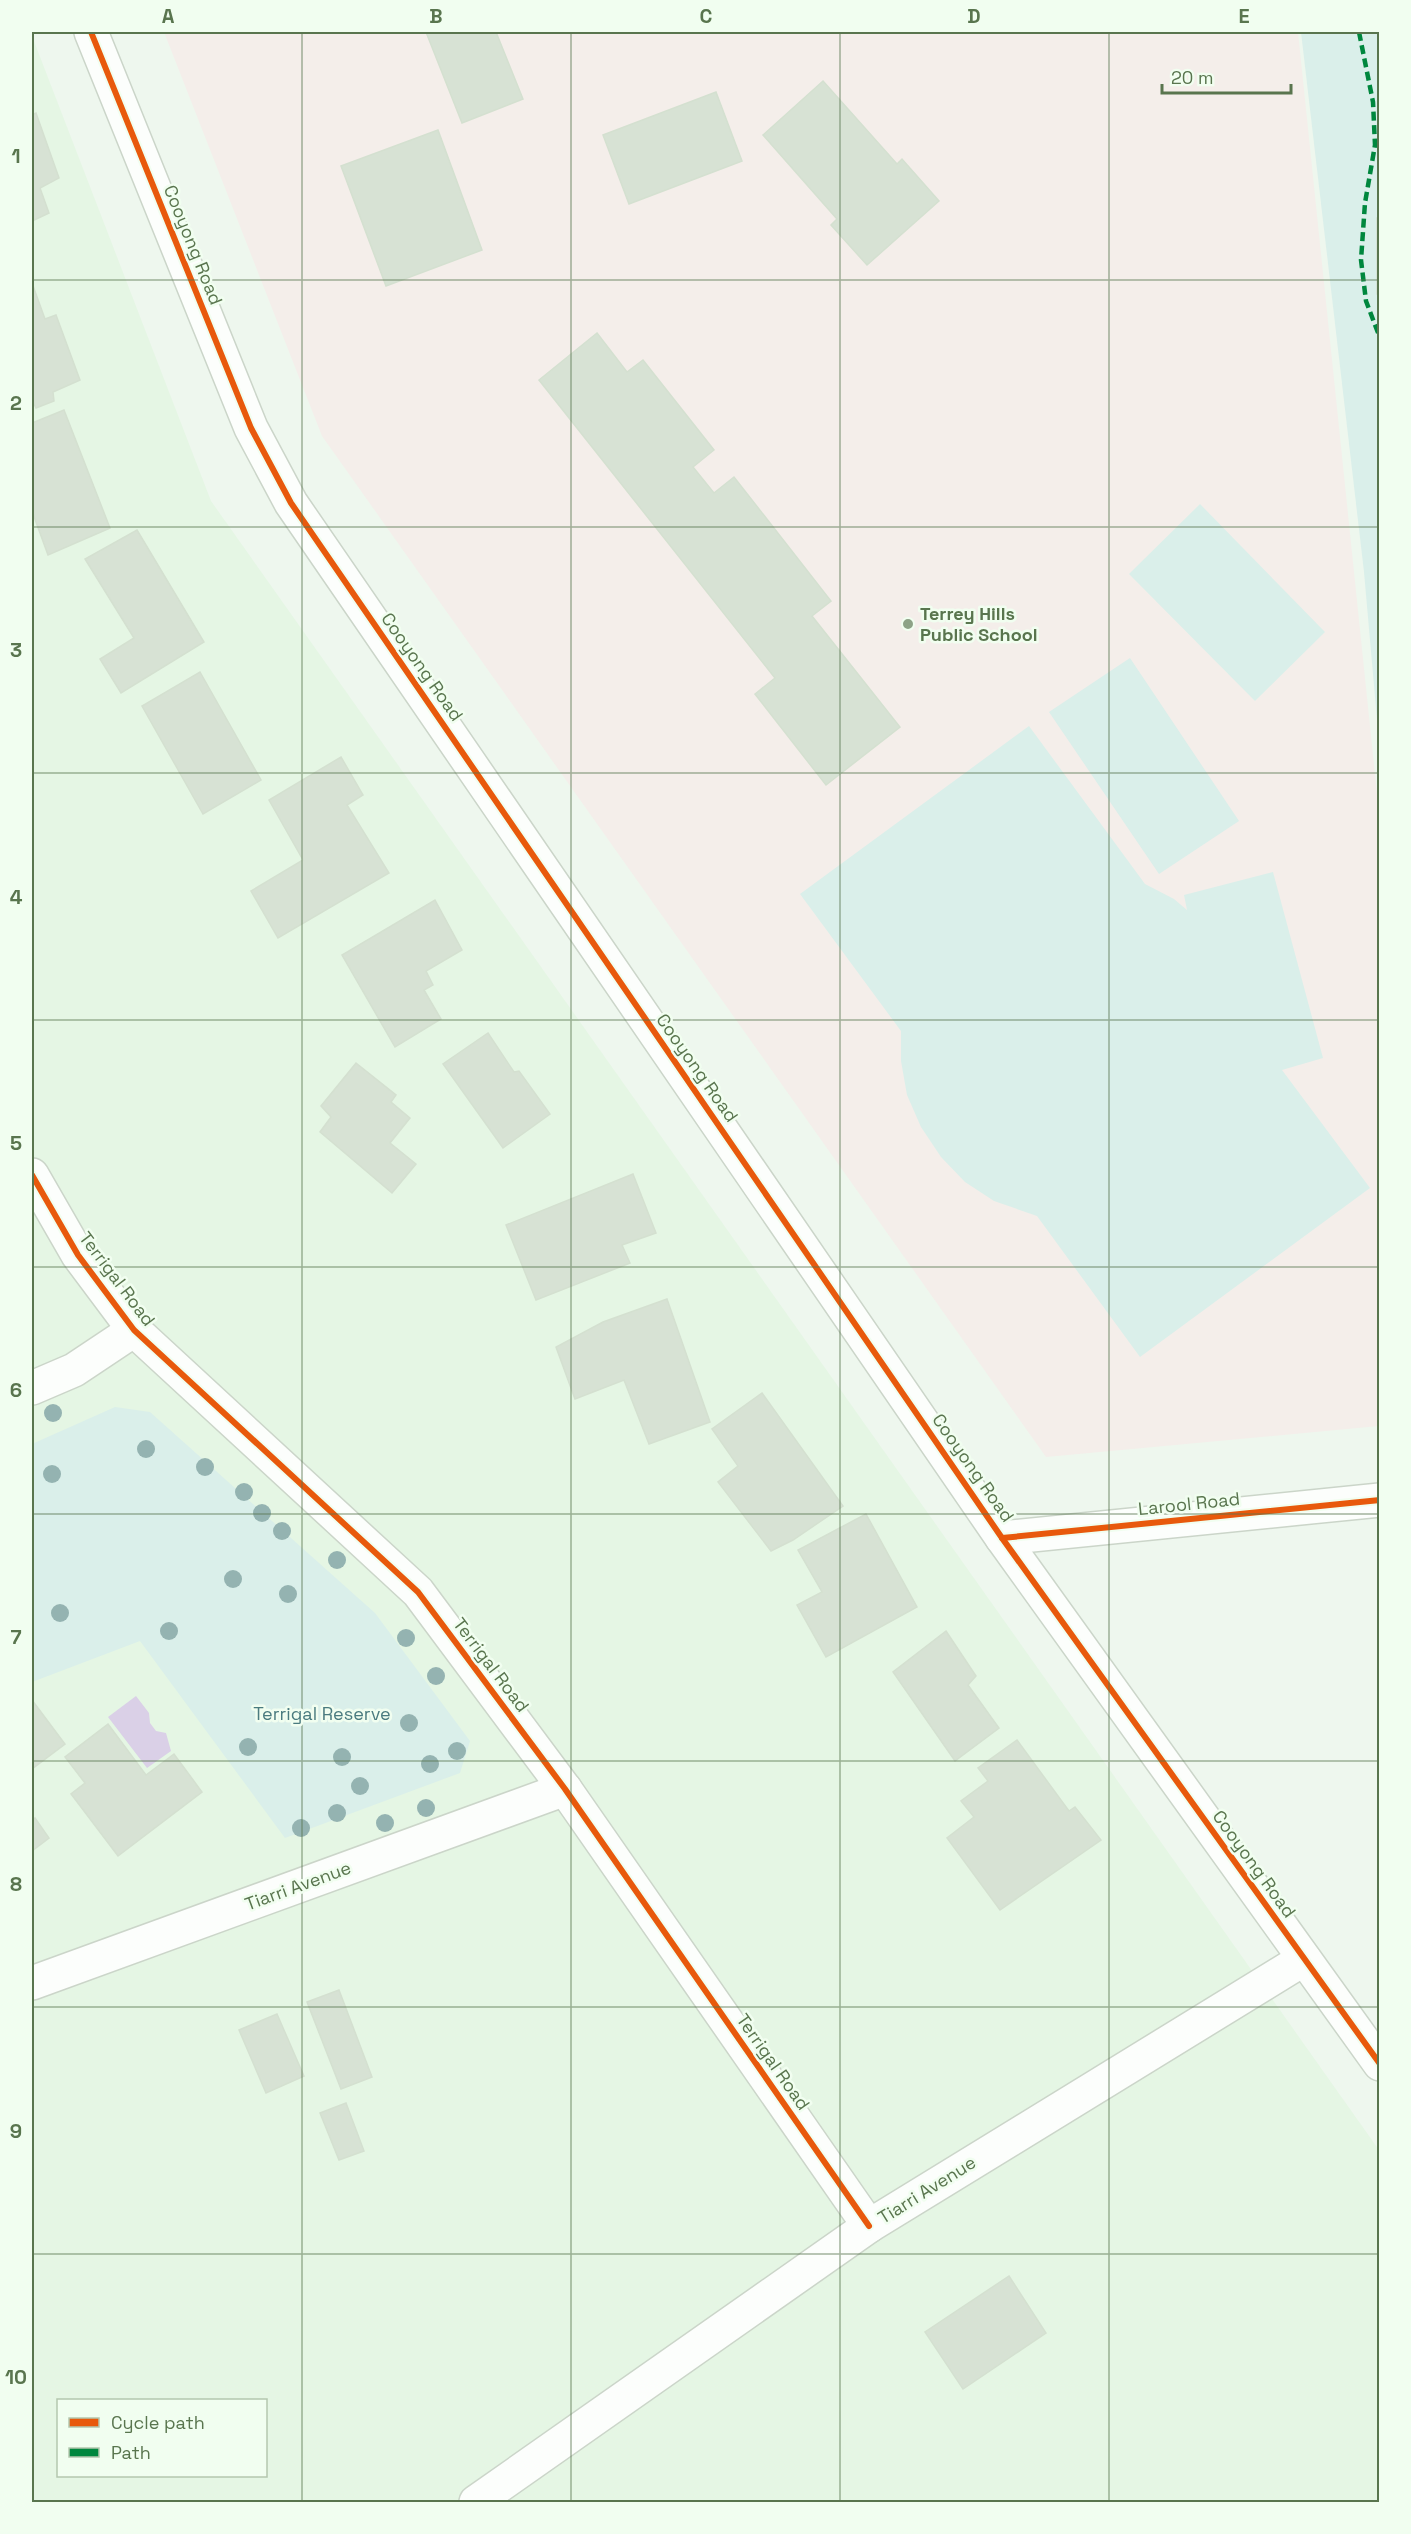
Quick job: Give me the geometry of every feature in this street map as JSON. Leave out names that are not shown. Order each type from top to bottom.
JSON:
[{"type":"street","name":"Cooyong Road","points":[[91,32],[251,428],[291,504],[1002,1538],[1380,2064]]},
{"type":"street","name":"Terrigal Road","points":[[32,1175],[78,1255],[134,1330],[418,1592],[565,1788],[869,2226]]},
{"type":"street","points":[[32,1388],[74,1370],[134,1330]]},
{"type":"street","name":"Larool Road","points":[[1002,1538],[1380,1500]]},
{"type":"street","name":"Tiarri Avenue","points":[[32,1983],[565,1788]]},
{"type":"street","name":"Tiarri Avenue","points":[[476,2502],[869,2226],[1304,1959]]},
{"type":"shaded area","name":"Terrey Hills Public School","points":[[164,32],[1298,32],[1379,813],[1379,1426],[1046,1457],[322,436]]},
{"type":"shaded area","points":[[32,36],[211,501],[1379,2150],[1379,2502],[32,2502]]},
{"type":"shaded area","points":[[136,1696],[149,1713],[150,1723],[156,1731],[166,1733],[171,1751],[147,1768],[108,1717]]},
{"type":"green space","points":[[1301,32],[1379,32],[1379,742],[1364,572]]},
{"type":"green space","points":[[1200,504],[1325,632],[1255,701],[1129,574]]},
{"type":"green space","points":[[1130,658],[1239,821],[1159,874],[1049,712]]},
{"type":"green space","points":[[1029,726],[1145,884],[1174,899],[1187,910],[1184,895],[1273,872],[1323,1058],[1282,1070],[1370,1188],[1140,1357],[1037,1216],[994,1201],[965,1182],[941,1157],[921,1127],[907,1095],[901,1061],[901,1031],[800,894]]},
{"type":"green space","name":"Terrigal Reserve","points":[[115,1407],[150,1412],[375,1613],[470,1741],[460,1773],[285,1838],[140,1641],[32,1682],[32,1444]]},
{"type":"building","points":[[426,32],[496,32],[523,99],[462,123]]},
{"type":"building","points":[[823,81],[897,164],[902,159],[939,201],[867,265],[831,225],[837,219],[763,135]]},
{"type":"building","points":[[716,92],[742,161],[629,204],[603,135]]},
{"type":"building","points":[[36,113],[59,178],[40,188],[49,213],[32,221],[32,115]]},
{"type":"building","points":[[438,130],[482,250],[386,286],[341,166]]},
{"type":"building","points":[[1377,218],[1380,218],[1380,294],[1377,294]]},
{"type":"building","points":[[32,283],[45,319],[56,315],[80,380],[53,392],[54,401],[36,408],[32,403]]},
{"type":"building","points":[[597,333],[627,372],[643,360],[714,450],[693,467],[714,493],[734,477],[831,601],[812,616],[900,727],[826,785],[755,694],[775,678],[539,380]]},
{"type":"building","points":[[64,410],[110,528],[48,555],[32,511],[32,423]]},
{"type":"building","points":[[137,530],[204,642],[121,693],[100,659],[134,638],[85,559]]},
{"type":"building","points":[[200,672],[261,780],[203,814],[142,706]]},
{"type":"building","points":[[341,757],[363,795],[347,805],[389,873],[278,938],[251,891],[303,860],[269,800]]},
{"type":"building","points":[[435,900],[462,950],[426,971],[433,985],[424,990],[441,1019],[395,1047],[342,955]]},
{"type":"building","points":[[488,1033],[514,1072],[519,1071],[550,1114],[503,1148],[443,1064]]},
{"type":"building","points":[[356,1063],[396,1095],[391,1102],[410,1118],[390,1143],[416,1164],[392,1193],[320,1132],[331,1117],[321,1106]]},
{"type":"building","points":[[633,1174],[656,1233],[622,1245],[630,1263],[536,1300],[506,1225]]},
{"type":"building","points":[[667,1299],[710,1422],[649,1444],[624,1380],[575,1399],[556,1347],[603,1322]]},
{"type":"building","points":[[762,1393],[843,1506],[793,1540],[771,1551],[718,1482],[738,1466],[712,1429]]},
{"type":"building","points":[[866,1514],[917,1607],[826,1657],[797,1605],[822,1592],[798,1550]]},
{"type":"building","points":[[946,1631],[976,1676],[968,1685],[999,1728],[955,1761],[893,1672]]},
{"type":"building","points":[[32,1700],[65,1744],[32,1769]]},
{"type":"building","points":[[108,1724],[146,1775],[174,1754],[202,1792],[118,1856],[71,1794],[85,1783],[65,1757]]},
{"type":"building","points":[[1017,1740],[1069,1811],[1075,1807],[1101,1840],[1000,1910],[947,1838],[974,1817],[961,1801],[988,1781],[978,1768]]},
{"type":"building","points":[[35,1818],[49,1838],[32,1851],[32,1821]]},
{"type":"building","points":[[339,1990],[372,2077],[341,2089],[307,2002]]},
{"type":"building","points":[[277,2014],[304,2076],[266,2093],[239,2030]]},
{"type":"building","points":[[346,2103],[364,2151],[339,2160],[320,2113]]},
{"type":"building","points":[[1009,2276],[1046,2333],[963,2389],[925,2332]]},
{"type":"marked path","points":[[1359,32],[1373,102],[1375,145],[1365,203],[1361,260],[1366,301],[1380,338]]},
{"type":"cycle path","points":[[91,32],[251,428],[291,503],[1002,1538],[1380,2064]]},
{"type":"cycle path","points":[[32,1175],[78,1255],[134,1330],[418,1592],[565,1789],[869,2226]]},
{"type":"cycle path","points":[[1002,1538],[1380,1500]]},
{"type":"place","name":"Terrey Hills Public School","points":[[908,624]]}]
